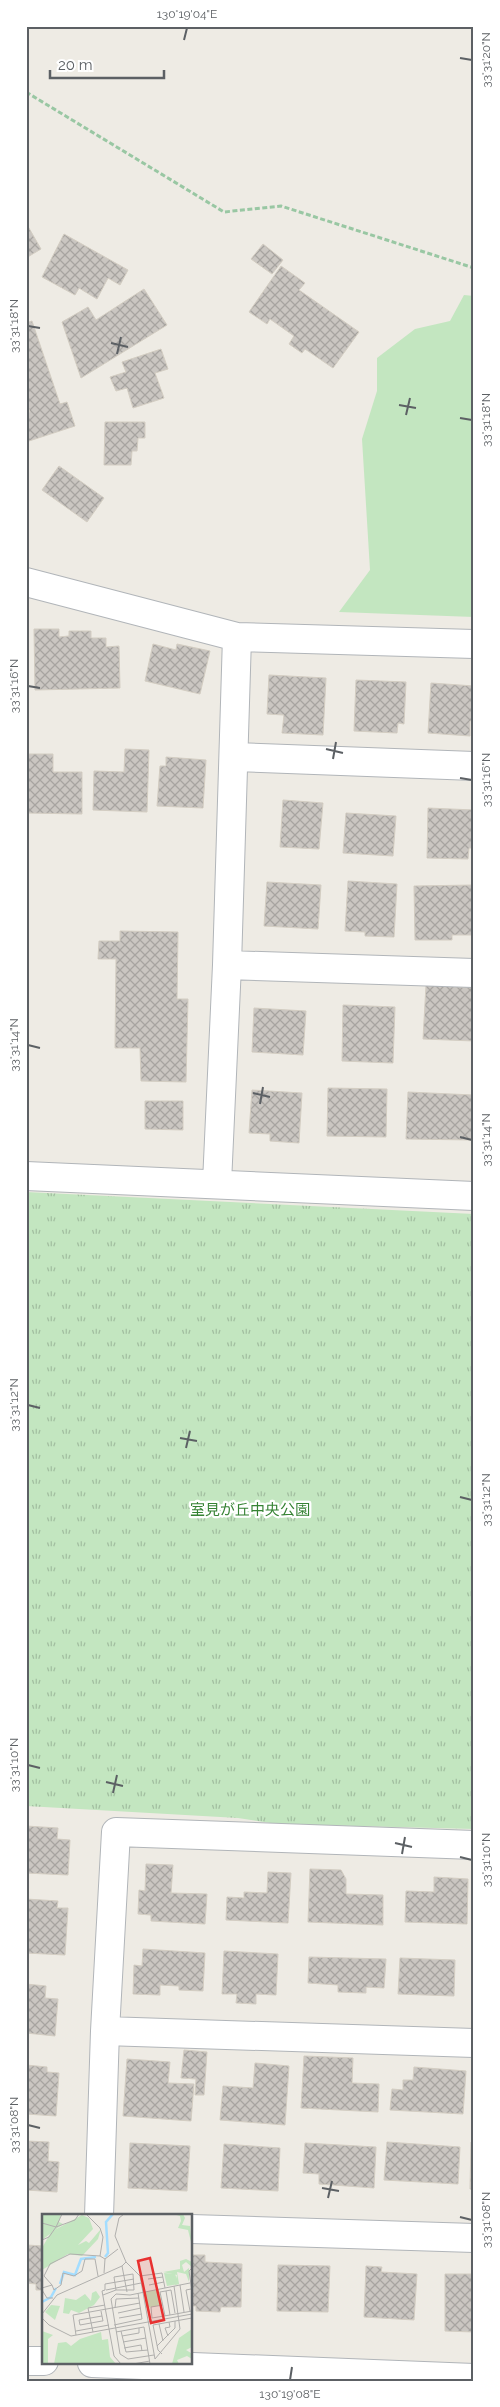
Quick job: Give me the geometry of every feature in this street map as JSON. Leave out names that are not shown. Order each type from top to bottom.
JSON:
[{"type":"street","points":[[26,582],[237,638],[474,644]]},
{"type":"street","points":[[218,1183],[228,965],[237,638]]},
{"type":"street","points":[[235,757],[474,766]]},
{"type":"street","points":[[228,965],[474,973]]},
{"type":"street","points":[[26,1176],[218,1183],[474,1196]]},
{"type":"street","points":[[99,2214],[105,2031],[116,1832],[474,1845]]},
{"type":"street","points":[[105,2031],[474,2043]]},
{"type":"street","points":[[192,2229],[474,2238]]},
{"type":"street","points":[[26,2361],[42,2361]]},
{"type":"street","points":[[117,2364],[474,2378]]},
{"type":"path","points":[[26,92],[224,212],[281,206],[474,268]]},
{"type":"green space","points":[[464,295],[474,296],[474,617],[339,612],[370,570],[362,439],[377,391],[377,358],[415,329],[450,321]]},
{"type":"green space","name":"室見が丘中央公園","points":[[26,1192],[474,1214],[474,1829],[277,1824],[238,1818],[26,1806]]},
{"type":"building","points":[[26,223],[41,249],[26,258]]},
{"type":"building","points":[[64,234],[128,270],[120,285],[108,278],[97,299],[79,288],[75,295],[42,277]]},
{"type":"building","points":[[263,244],[283,260],[272,274],[251,259]]},
{"type":"building","points":[[281,266],[305,283],[299,290],[359,332],[333,368],[305,349],[302,353],[289,344],[294,336],[270,319],[267,324],[249,312]]},
{"type":"building","points":[[144,289],[167,325],[81,378],[62,322],[88,307],[96,320]]},
{"type":"building","points":[[32,321],[60,404],[67,402],[75,426],[26,442],[26,413],[30,412],[26,401],[26,323]]},
{"type":"building","points":[[161,349],[168,369],[155,373],[164,398],[133,408],[127,388],[116,391],[110,377],[126,372],[122,362]]},
{"type":"building","points":[[105,422],[145,422],[145,438],[138,438],[137,451],[132,451],[131,465],[104,465]]},
{"type":"building","points":[[59,466],[104,498],[87,522],[42,490]]},
{"type":"building","points":[[34,629],[59,629],[59,637],[69,636],[69,631],[91,631],[91,638],[106,638],[106,647],[119,646],[120,688],[35,690]]},
{"type":"building","points":[[153,644],[176,650],[177,644],[210,651],[200,694],[145,681]]},
{"type":"building","points":[[269,675],[326,678],[323,735],[282,733],[284,715],[267,714]]},
{"type":"building","points":[[356,680],[406,682],[404,724],[398,723],[397,733],[354,731]]},
{"type":"building","points":[[431,683],[474,686],[474,721],[470,721],[470,736],[428,733]]},
{"type":"building","points":[[125,749],[149,750],[147,812],[93,810],[94,771],[124,772]]},
{"type":"building","points":[[28,754],[53,754],[53,772],[82,772],[82,814],[27,813]]},
{"type":"building","points":[[166,757],[206,760],[203,808],[157,806],[160,766],[166,766]]},
{"type":"building","points":[[283,800],[323,803],[319,849],[280,847]]},
{"type":"building","points":[[428,808],[474,810],[474,848],[469,848],[468,859],[427,858]]},
{"type":"building","points":[[346,813],[396,816],[393,856],[343,853]]},
{"type":"building","points":[[348,881],[397,884],[394,937],[365,936],[365,932],[345,931]]},
{"type":"building","points":[[267,882],[321,885],[318,929],[264,926]]},
{"type":"building","points":[[474,885],[474,935],[452,935],[452,940],[415,940],[414,886]]},
{"type":"building","points":[[120,931],[178,932],[177,999],[188,999],[186,1082],[141,1081],[140,1048],[115,1048],[116,959],[98,959],[99,941],[120,941]]},
{"type":"building","points":[[426,985],[474,988],[474,1041],[423,1039]]},
{"type":"building","points":[[343,1005],[395,1007],[393,1063],[342,1061]]},
{"type":"building","points":[[254,1008],[306,1011],[303,1055],[252,1052]]},
{"type":"building","points":[[328,1088],[387,1089],[386,1137],[327,1136]]},
{"type":"building","points":[[252,1090],[302,1093],[299,1143],[270,1141],[270,1134],[249,1133]]},
{"type":"building","points":[[408,1092],[473,1095],[472,1140],[406,1139]]},
{"type":"building","points":[[145,1101],[183,1101],[183,1130],[145,1129]]},
{"type":"building","points":[[26,1826],[58,1828],[57,1839],[70,1840],[68,1875],[26,1873]]},
{"type":"building","points":[[146,1864],[173,1865],[171,1893],[207,1894],[205,1924],[151,1921],[151,1915],[138,1914],[139,1890],[145,1891]]},
{"type":"building","points":[[310,1869],[341,1870],[346,1879],[346,1894],[383,1895],[383,1925],[308,1922]]},
{"type":"building","points":[[268,1872],[291,1873],[288,1923],[226,1920],[227,1897],[244,1898],[244,1892],[267,1893]]},
{"type":"building","points":[[434,1877],[468,1879],[467,1924],[405,1922],[406,1891],[434,1892]]},
{"type":"building","points":[[26,1899],[58,1901],[57,1908],[68,1908],[65,1955],[26,1953]]},
{"type":"building","points":[[143,1949],[205,1953],[203,1991],[179,1990],[179,1986],[160,1985],[160,1995],[133,1994],[134,1965],[142,1966]]},
{"type":"building","points":[[224,1951],[278,1954],[276,1995],[256,1994],[256,2004],[236,2003],[237,1994],[222,1994]]},
{"type":"building","points":[[309,1957],[386,1959],[384,1988],[366,1987],[366,1993],[338,1992],[338,1985],[308,1983]]},
{"type":"building","points":[[400,1958],[455,1960],[454,1996],[398,1994]]},
{"type":"building","points":[[26,1984],[46,1986],[45,1998],[58,1999],[55,2036],[26,2033]]},
{"type":"building","points":[[184,2050],[207,2052],[204,2095],[195,2095],[196,2079],[181,2078]]},
{"type":"building","points":[[304,2056],[353,2058],[352,2083],[379,2084],[378,2112],[301,2108]]},
{"type":"building","points":[[127,2059],[170,2062],[168,2083],[194,2084],[191,2121],[123,2116]]},
{"type":"building","points":[[255,2063],[289,2066],[285,2125],[220,2120],[223,2086],[253,2088]]},
{"type":"building","points":[[26,2065],[47,2067],[47,2072],[59,2073],[56,2116],[26,2114]]},
{"type":"building","points":[[414,2067],[466,2071],[463,2114],[390,2110],[392,2089],[403,2090],[403,2080],[413,2080]]},
{"type":"building","points":[[26,2141],[49,2142],[48,2161],[59,2162],[57,2192],[26,2190]]},
{"type":"building","points":[[387,2142],[460,2147],[458,2184],[384,2180]]},
{"type":"building","points":[[471,2142],[474,2142],[474,2190],[470,2189]]},
{"type":"building","points":[[130,2143],[190,2146],[187,2191],[128,2188]]},
{"type":"building","points":[[305,2143],[376,2147],[374,2188],[319,2184],[319,2174],[303,2173]]},
{"type":"building","points":[[224,2144],[280,2148],[278,2191],[221,2188]]},
{"type":"building","points":[[26,2245],[42,2246],[42,2290],[36,2290],[36,2284],[26,2283]]},
{"type":"building","points":[[192,2255],[205,2255],[205,2262],[242,2264],[241,2307],[221,2307],[220,2312],[196,2311],[196,2306],[192,2306]]},
{"type":"building","points":[[278,2265],[330,2266],[328,2312],[277,2311]]},
{"type":"building","points":[[366,2266],[382,2267],[381,2272],[417,2274],[414,2320],[364,2317]]},
{"type":"building","points":[[445,2274],[474,2274],[474,2332],[445,2331]]}]
